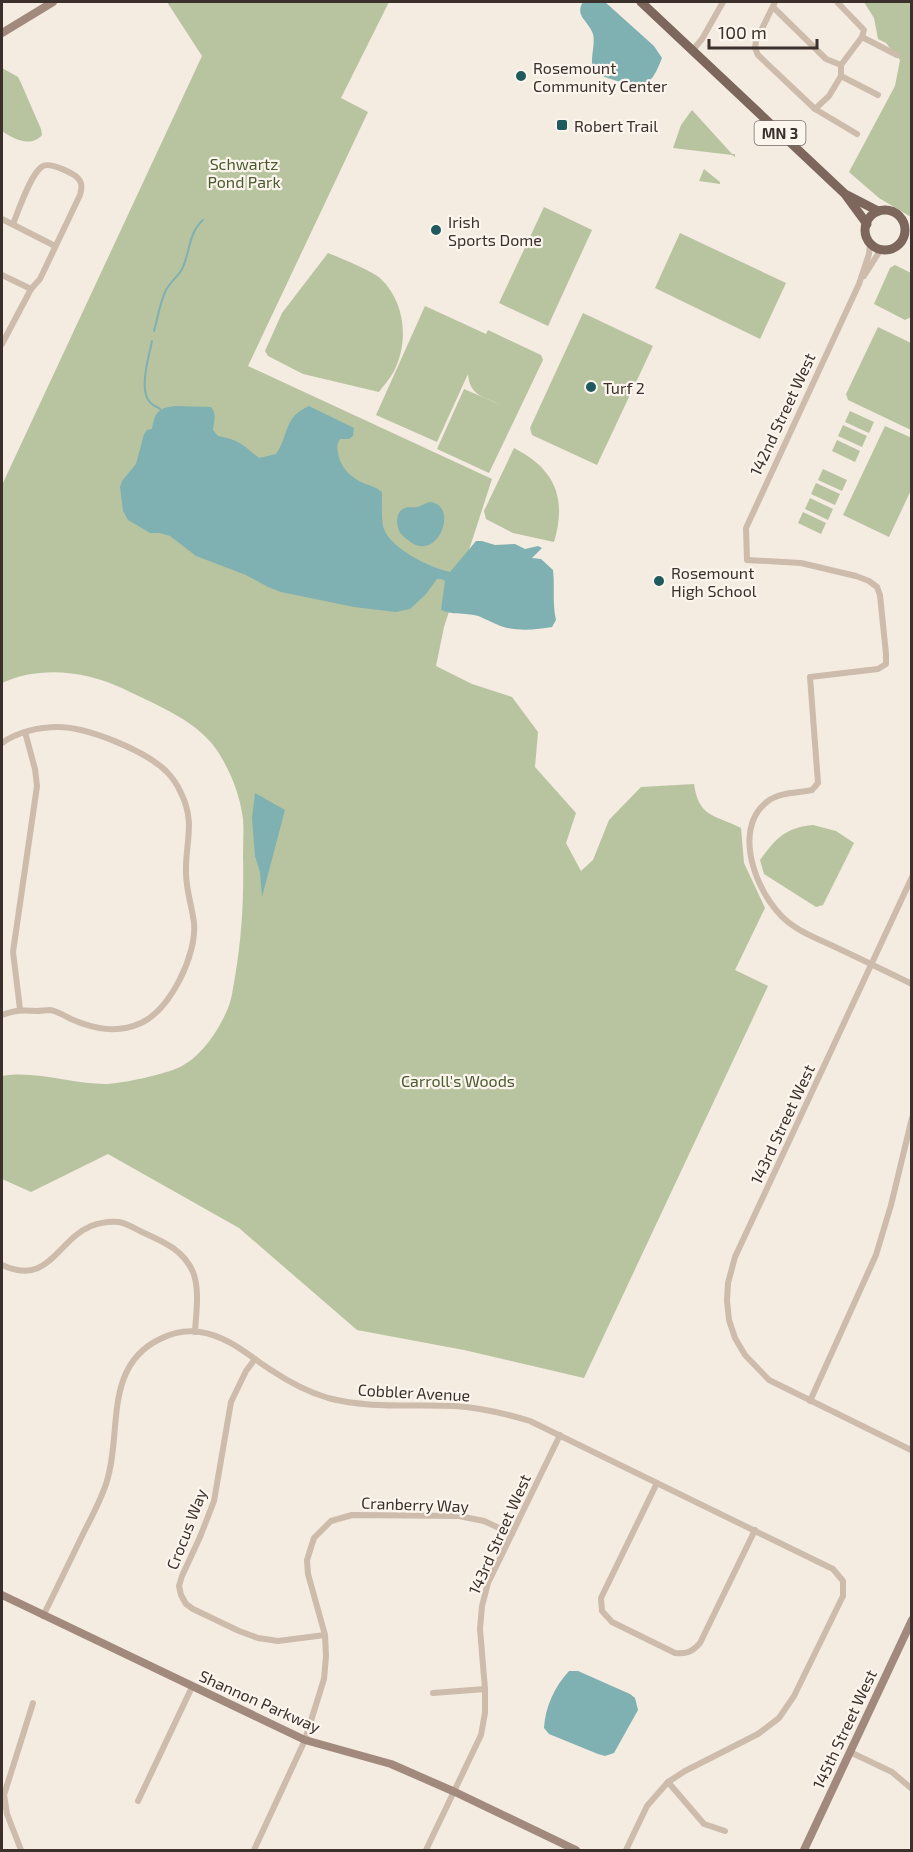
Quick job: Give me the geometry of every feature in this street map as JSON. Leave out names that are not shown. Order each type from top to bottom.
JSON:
[{"type":"main road","name":"MN 3","points":[[641,2],[844,194]]},
{"type":"main road","points":[[844,194],[878,211],[889,210],[902,219],[908,232],[901,243],[892,249],[881,249],[870,244],[865,234],[869,218],[878,211]]},
{"type":"main road","points":[[844,194],[867,224]]},
{"type":"main road","points":[[901,243],[912,245]]},
{"type":"street","points":[[2,33],[53,2]]},
{"type":"street","points":[[693,51],[723,2]]},
{"type":"street","points":[[815,109],[829,96],[841,76],[841,65],[862,37],[864,30],[837,2]]},
{"type":"street","points":[[841,65],[826,58],[774,4],[756,41],[755,48],[758,55],[815,109],[857,134]]},
{"type":"street","points":[[862,37],[897,55]]},
{"type":"street","points":[[841,76],[878,95]]},
{"type":"street","points":[[2,344],[31,289],[40,279],[80,195],[81,183],[77,178],[49,164],[44,165],[35,173],[13,224]]},
{"type":"street","points":[[2,219],[55,246]]},
{"type":"street","points":[[859,284],[870,244]]},
{"type":"street","points":[[859,284],[881,249]]},
{"type":"street","points":[[2,275],[31,289]]},
{"type":"street","name":"142nd Street West","points":[[859,284],[746,528],[747,560],[801,563],[856,576],[877,587],[880,595],[885,664],[878,669],[810,677],[818,783],[812,790],[780,795],[770,799],[756,812],[749,829],[749,840],[754,870],[772,905],[794,927],[872,964]]},
{"type":"street","points":[[2,743],[8,738],[44,728],[60,727],[81,730],[127,747],[166,771],[186,804],[190,825],[186,888],[194,922],[194,940],[180,977],[169,997],[155,1014],[142,1023],[122,1029],[103,1030],[51,1010],[20,1009],[2,1015]]},
{"type":"street","points":[[20,1009],[13,952],[37,786],[36,769],[25,732]]},
{"type":"street","name":"143rd Street West","points":[[911,1449],[770,1380],[745,1355],[735,1338],[729,1320],[727,1301],[728,1284],[735,1257],[912,877]]},
{"type":"street","points":[[872,964],[912,984]]},
{"type":"street","points":[[810,1401],[876,1255],[891,1205],[912,1118]]},
{"type":"street","points":[[2,1265],[11,1269],[32,1270],[54,1258],[84,1230],[94,1225],[119,1222],[172,1246],[189,1264],[196,1286],[195,1332]]},
{"type":"street","name":"Cobbler Avenue","points":[[44,1616],[106,1484],[113,1456],[119,1392],[127,1371],[139,1354],[155,1342],[174,1334],[195,1332],[218,1337],[300,1387],[326,1397],[384,1406],[453,1406],[492,1410],[530,1421],[833,1569],[843,1581],[843,1596],[794,1696],[779,1718],[758,1734],[668,1782]]},
{"type":"street","name":"Crocus Way","points":[[255,1359],[246,1371],[231,1402],[214,1501],[182,1576],[179,1586],[181,1595],[186,1604],[193,1609],[258,1638],[278,1641],[325,1635]]},
{"type":"street","name":"143rd Street West","points":[[426,1851],[481,1735],[485,1713],[485,1689],[480,1629],[482,1606],[488,1583],[560,1435]]},
{"type":"street","points":[[657,1483],[601,1598],[602,1611],[612,1622],[675,1653],[684,1654],[693,1651],[700,1643],[755,1530]]},
{"type":"street","name":"Cranberry Way","points":[[254,1851],[305,1740],[324,1679],[325,1635],[308,1574],[307,1560],[314,1538],[331,1521],[352,1515],[459,1516],[484,1521],[512,1534]]},
{"type":"street","name":"Shannon Parkway","points":[[2,1595],[305,1740],[391,1764],[455,1792],[576,1851]]},
{"type":"street","name":"145th Street West","points":[[804,1851],[912,1620]]},
{"type":"street","points":[[138,1801],[192,1687]]},
{"type":"street","points":[[433,1694],[485,1689]]},
{"type":"street","points":[[21,1851],[7,1814],[4,1795],[33,1703]]},
{"type":"street","points":[[850,1752],[892,1772],[912,1789]]},
{"type":"street","points":[[626,1851],[647,1806],[668,1782],[704,1824],[725,1831]]},
{"type":"green space","name":"Carroll's Woods","points":[[167,2],[389,2],[341,98],[368,112],[248,366],[492,479],[444,627],[436,666],[472,684],[512,697],[538,732],[535,767],[576,813],[566,843],[581,871],[593,860],[609,820],[641,787],[694,784],[696,795],[704,809],[741,828],[744,863],[765,908],[735,970],[768,986],[584,1378],[464,1350],[357,1330],[239,1228],[108,1154],[31,1192],[2,1179],[2,1076],[41,1076],[105,1084],[143,1078],[180,1067],[196,1056],[220,1025],[230,1001],[237,962],[243,901],[243,819],[232,778],[212,743],[190,724],[164,708],[95,678],[79,674],[48,672],[17,677],[2,683],[2,485],[202,56]]},
{"type":"green space","points":[[864,2],[911,2],[911,217],[879,198],[849,172],[895,86],[900,60],[886,43],[878,39],[874,18]]},
{"type":"green space","points":[[2,68],[18,77],[41,129],[42,135],[38,139],[22,141],[2,131]]},
{"type":"green space","points":[[692,110],[732,154],[735,154],[735,157],[673,148],[681,125]]},
{"type":"green space","points":[[704,169],[720,182],[720,184],[699,181]]},
{"type":"green space","points":[[544,207],[592,230],[548,326],[499,303]]},
{"type":"green space","points":[[680,233],[786,283],[760,339],[655,288]]},
{"type":"green space","points":[[328,253],[377,276],[396,300],[402,324],[401,349],[393,373],[379,392],[303,374],[268,356],[265,351],[282,313]]},
{"type":"green space","points":[[895,265],[911,273],[911,317],[905,320],[874,304],[890,268]]},
{"type":"green space","points":[[425,306],[486,334],[488,330],[541,355],[543,360],[489,473],[437,449],[464,389],[501,405],[475,392],[469,382],[468,374],[437,442],[376,415]]},
{"type":"green space","name":"Turf 2","points":[[583,313],[653,346],[597,465],[532,435],[530,428]]},
{"type":"green space","points":[[878,327],[911,343],[911,430],[848,400],[846,394]]},
{"type":"green space","points":[[850,411],[874,422],[869,433],[845,422]]},
{"type":"green space","points":[[843,425],[867,436],[862,447],[838,436]]},
{"type":"green space","points":[[885,426],[912,438],[911,490],[889,537],[843,515]]},
{"type":"green space","points":[[837,440],[860,451],[855,462],[832,451]]},
{"type":"green space","points":[[514,448],[539,465],[554,486],[559,512],[554,542],[513,533],[486,519],[484,511]]},
{"type":"green space","points":[[823,469],[847,480],[842,491],[818,480]]},
{"type":"green space","points":[[816,483],[840,494],[835,505],[811,494]]},
{"type":"green space","points":[[810,498],[833,509],[828,520],[805,509]]},
{"type":"green space","points":[[803,512],[826,523],[821,534],[798,523]]},
{"type":"green space","points":[[813,825],[836,831],[854,843],[823,905],[816,907],[764,874],[760,860],[771,846],[788,831]]},
{"type":"water","points":[[583,2],[605,2],[654,46],[662,58],[655,74],[648,82],[637,84],[621,82],[595,71],[592,64],[593,34],[580,11]]},
{"type":"water","points":[[175,406],[211,407],[215,415],[213,430],[218,436],[236,441],[259,458],[276,454],[291,421],[301,410],[309,406],[354,428],[353,436],[349,439],[340,439],[338,443],[337,449],[341,462],[354,478],[382,492],[383,526],[395,544],[412,557],[450,572],[476,541],[495,545],[515,544],[525,549],[538,546],[542,548],[532,558],[541,559],[553,570],[556,620],[552,627],[516,629],[502,627],[470,614],[449,613],[441,610],[445,581],[441,579],[437,579],[426,594],[410,609],[396,612],[354,607],[281,592],[246,575],[196,556],[170,536],[150,533],[128,520],[123,511],[120,487],[136,464],[144,434],[147,430],[152,429],[158,412]]},
{"type":"water","points":[[430,502],[439,505],[443,512],[442,530],[430,544],[422,546],[412,543],[399,531],[397,525],[400,511]]},
{"type":"water","points":[[255,793],[285,810],[262,897],[252,818]]},
{"type":"water","points":[[569,1671],[578,1671],[635,1698],[638,1710],[614,1753],[605,1756],[598,1754],[549,1734],[544,1728],[546,1712],[552,1697],[559,1683]]},
{"type":"waterway","points":[[154,331],[164,295],[182,270],[192,236],[203,220]]},
{"type":"waterway","points":[[152,341],[145,374],[145,392],[152,404],[160,409]]},
{"type":"place","name":"Rosemount Community Center","points":[[521,76]]},
{"type":"place","name":"Robert Trail","points":[[562,125]]},
{"type":"place","name":"Irish Sports Dome","points":[[436,230]]},
{"type":"place","name":"Turf 2","points":[[591,387]]},
{"type":"place","name":"Rosemount High School","points":[[659,581]]},
{"type":"park label","name":"Schwartz Pond Park","points":[[244,172]]}]
